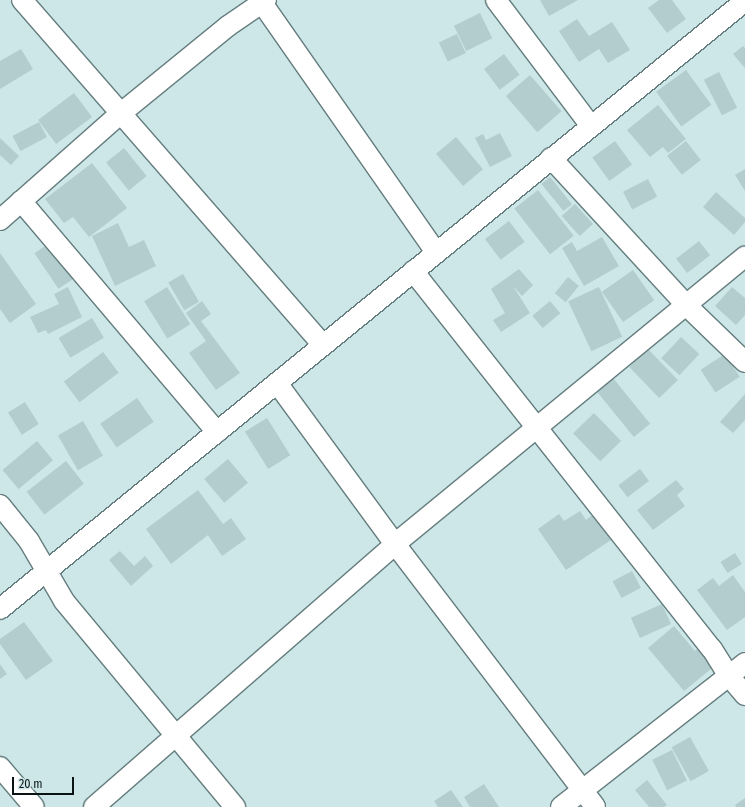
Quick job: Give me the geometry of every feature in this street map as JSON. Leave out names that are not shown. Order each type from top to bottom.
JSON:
[{"type":"street","points":[[22,0],[323,345]]},
{"type":"street","points":[[496,0],[590,126]]},
{"type":"street","points":[[0,220],[120,114],[228,26],[263,1],[436,252]]},
{"type":"street","points":[[0,609],[745,1]]},
{"type":"street","points":[[551,158],[686,304],[745,362]]},
{"type":"street","points":[[21,201],[217,432]]},
{"type":"street","points":[[94,807],[395,544],[534,428],[745,257]]},
{"type":"street","points":[[413,271],[534,428],[712,649],[729,676],[745,694]]},
{"type":"street","points":[[277,382],[395,544],[595,807]]},
{"type":"street","points":[[0,505],[29,541],[64,601],[235,807]]},
{"type":"street","points":[[561,807],[745,663]]},
{"type":"street","points":[[0,767],[34,807]]},
{"type":"building","points":[[540,0],[578,0],[549,16]]},
{"type":"building","points":[[659,0],[672,0],[686,19],[667,33],[648,8]]},
{"type":"building","points":[[480,13],[492,38],[466,51],[454,26]]},
{"type":"building","points":[[577,19],[589,36],[612,22],[630,50],[608,63],[599,49],[579,62],[559,31]]},
{"type":"building","points":[[457,34],[466,53],[448,61],[439,42]]},
{"type":"building","points":[[743,46],[745,48],[745,68],[733,54]]},
{"type":"building","points":[[21,49],[33,69],[0,89],[0,61]]},
{"type":"building","points":[[504,54],[520,75],[500,90],[484,69]]},
{"type":"building","points":[[686,70],[711,105],[681,127],[656,92]]},
{"type":"building","points":[[719,72],[737,108],[722,115],[704,80]]},
{"type":"building","points":[[530,75],[561,111],[537,132],[506,96]]},
{"type":"building","points":[[74,93],[92,117],[56,144],[38,120]]},
{"type":"building","points":[[658,105],[686,139],[668,153],[663,147],[650,157],[627,130]]},
{"type":"building","points":[[39,122],[47,137],[20,151],[13,136]]},
{"type":"building","points":[[500,133],[512,156],[490,167],[475,138],[483,134],[486,140]]},
{"type":"building","points":[[456,137],[483,169],[463,186],[436,154]]},
{"type":"building","points":[[0,138],[19,156],[11,165],[0,155]]},
{"type":"building","points":[[615,141],[632,164],[609,181],[592,157]]},
{"type":"building","points":[[686,141],[701,160],[682,175],[667,156]]},
{"type":"building","points":[[124,148],[147,176],[129,190],[106,162]]},
{"type":"building","points":[[92,163],[127,208],[89,237],[73,217],[64,223],[45,199]]},
{"type":"building","points":[[745,169],[745,191],[735,175]]},
{"type":"building","points":[[550,177],[572,204],[563,211],[541,184]]},
{"type":"building","points":[[648,179],[657,197],[632,210],[623,192]]},
{"type":"building","points":[[538,190],[574,236],[550,254],[514,208]]},
{"type":"building","points":[[716,192],[745,218],[745,222],[734,235],[703,207]]},
{"type":"building","points":[[575,204],[593,224],[580,236],[562,216]]},
{"type":"building","points":[[509,221],[525,242],[501,260],[485,239]]},
{"type":"building","points":[[118,223],[129,247],[144,240],[156,266],[115,286],[92,236]]},
{"type":"building","points":[[602,237],[619,266],[584,286],[562,248],[572,242],[577,251]]},
{"type":"building","points":[[699,241],[710,255],[687,273],[676,259]]},
{"type":"building","points":[[51,242],[75,278],[58,289],[34,253]]},
{"type":"building","points":[[0,253],[36,304],[10,323],[0,309]]},
{"type":"building","points":[[519,269],[533,285],[522,296],[513,286],[530,313],[501,332],[493,320],[505,313],[491,289]]},
{"type":"building","points":[[633,270],[654,300],[623,322],[602,292]]},
{"type":"building","points":[[183,274],[199,302],[184,310],[168,282]]},
{"type":"building","points":[[568,277],[579,286],[566,302],[555,293]]},
{"type":"building","points":[[68,287],[82,317],[48,334],[46,330],[38,333],[30,317],[59,304],[54,294]]},
{"type":"building","points":[[167,287],[190,324],[167,339],[144,301]]},
{"type":"building","points":[[599,287],[622,337],[591,351],[568,301]]},
{"type":"building","points":[[732,287],[745,298],[745,315],[736,325],[715,306]]},
{"type":"building","points":[[202,301],[211,314],[201,321],[240,373],[216,390],[189,353],[206,341],[186,313]]},
{"type":"building","points":[[550,301],[560,313],[543,328],[532,316]]},
{"type":"building","points":[[92,318],[104,338],[70,358],[59,338]]},
{"type":"building","points":[[681,337],[699,354],[680,375],[661,358]]},
{"type":"building","points":[[648,349],[678,380],[659,398],[629,367]]},
{"type":"building","points":[[103,352],[119,373],[80,402],[64,381]]},
{"type":"building","points":[[725,354],[740,377],[715,392],[701,370]]},
{"type":"building","points":[[613,378],[650,424],[634,437],[597,391]]},
{"type":"building","points":[[745,394],[745,420],[733,433],[720,422]]},
{"type":"building","points":[[137,398],[154,422],[117,448],[100,424]]},
{"type":"building","points":[[25,402],[39,424],[22,435],[8,413]]},
{"type":"building","points":[[594,413],[621,441],[600,461],[573,433]]},
{"type":"building","points":[[267,418],[290,455],[268,469],[245,432]]},
{"type":"building","points":[[83,421],[103,456],[78,470],[58,435]]},
{"type":"building","points":[[37,441],[53,460],[19,489],[3,470]]},
{"type":"building","points":[[228,459],[248,483],[224,503],[204,479]]},
{"type":"building","points":[[66,461],[84,484],[44,515],[27,492]]},
{"type":"building","points":[[640,469],[649,481],[627,497],[618,485]]},
{"type":"building","points":[[676,480],[684,489],[677,495],[685,506],[653,530],[637,510]]},
{"type":"building","points":[[198,490],[223,524],[231,518],[246,539],[222,556],[208,535],[171,564],[146,529]]},
{"type":"building","points":[[580,511],[586,520],[596,512],[614,538],[566,570],[538,529],[559,514],[564,521]]},
{"type":"building","points":[[120,551],[134,566],[145,556],[153,566],[131,586],[109,560]]},
{"type":"building","points":[[735,553],[742,564],[727,573],[721,562]]},
{"type":"building","points":[[632,571],[641,588],[621,598],[613,581]]},
{"type":"building","points":[[733,575],[745,592],[745,617],[727,630],[697,590],[713,578],[719,586]]},
{"type":"building","points":[[662,604],[671,624],[640,638],[631,618]]},
{"type":"building","points":[[24,622],[53,661],[26,680],[0,644],[0,639]]},
{"type":"building","points":[[674,626],[695,651],[701,646],[717,664],[684,691],[648,648]]},
{"type":"building","points":[[0,664],[7,674],[0,679]]},
{"type":"building","points":[[690,737],[709,771],[691,781],[672,747]]},
{"type":"building","points":[[672,750],[687,781],[667,790],[652,760]]},
{"type":"building","points":[[647,780],[667,805],[664,807],[649,807],[635,790]]},
{"type":"building","points":[[484,784],[499,807],[470,807],[464,797]]},
{"type":"building","points":[[451,790],[463,807],[438,807],[434,801]]},
{"type":"building","points":[[745,798],[745,807],[736,807],[735,805]]}]
